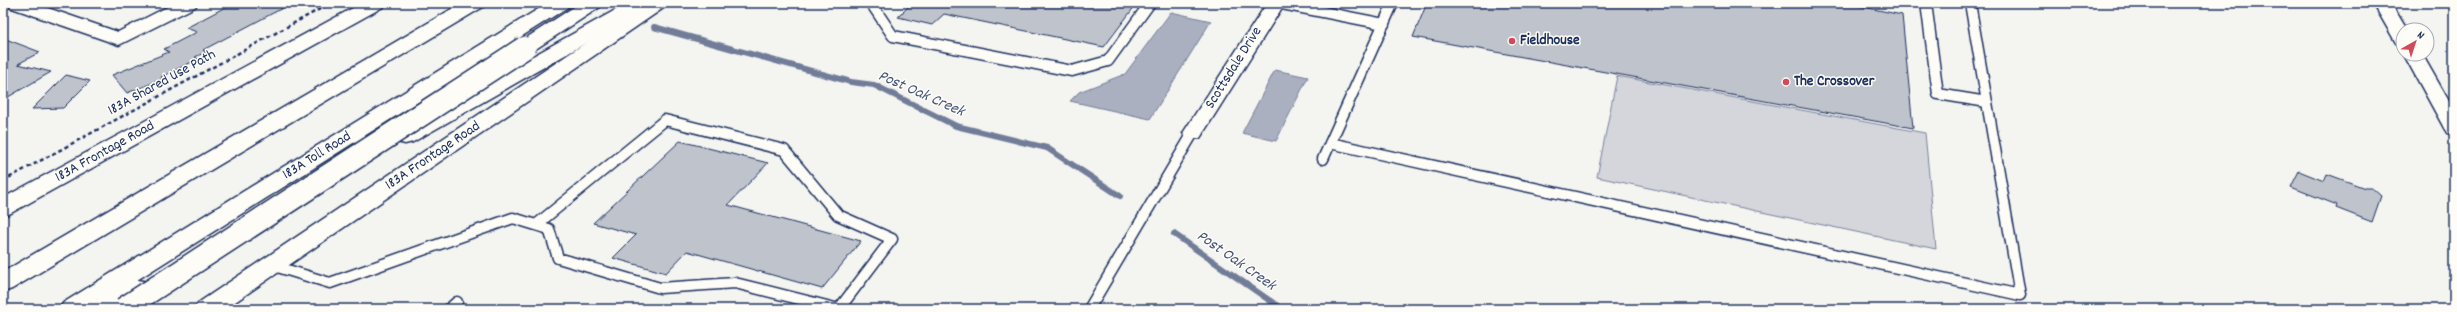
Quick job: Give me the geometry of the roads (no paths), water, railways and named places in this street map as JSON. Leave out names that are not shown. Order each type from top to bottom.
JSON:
[{"type":"main road","name":"183A Frontage Road","points":[[3,208],[376,3]]},
{"type":"main road","points":[[3,283],[476,3]]},
{"type":"main road","name":"183A Toll Road","points":[[72,309],[561,3]]},
{"type":"main road","points":[[123,309],[593,3]]},
{"type":"main road","points":[[103,309],[642,3]]},
{"type":"main road","name":"183A Frontage Road","points":[[207,309],[658,3]]},
{"type":"street","points":[[15,3],[119,39],[189,3]]},
{"type":"street","name":"Scottsdale Drive","points":[[1193,133],[1276,3]]},
{"type":"street","points":[[2382,3],[2395,25]]},
{"type":"street","points":[[2417,62],[2454,128]]},
{"type":"lane","points":[[871,3],[893,36],[1072,71],[1108,61],[1150,3]]},
{"type":"lane","points":[[1276,3],[1384,24]]},
{"type":"lane","points":[[1323,159],[1393,3]]},
{"type":"lane","points":[[1926,3],[1938,94],[1987,102]]},
{"type":"lane","points":[[1330,144],[2020,295],[1970,3]]},
{"type":"lane","points":[[271,266],[330,283],[513,218],[549,229],[558,258],[660,288],[734,282],[839,309],[892,240],[838,214],[784,150],[664,120],[536,225]]},
{"type":"lane","points":[[1090,309],[1193,133]]},
{"type":"water","points":[[1171,12],[1211,21],[1150,119],[1070,101],[1079,92],[1125,74]]},
{"type":"water","points":[[1275,70],[1308,77],[1276,141],[1242,133]]},
{"type":"waterway","name":"Post Oak Creek","points":[[654,27],[851,82],[874,85],[956,126],[1047,148],[1120,196]]},
{"type":"waterway","name":"Post Oak Creek","points":[[1174,234],[1282,309]]},
{"type":"place","name":"Fieldhouse","points":[[1512,41]]},
{"type":"place","name":"The Crossover","points":[[1786,82]]}]
